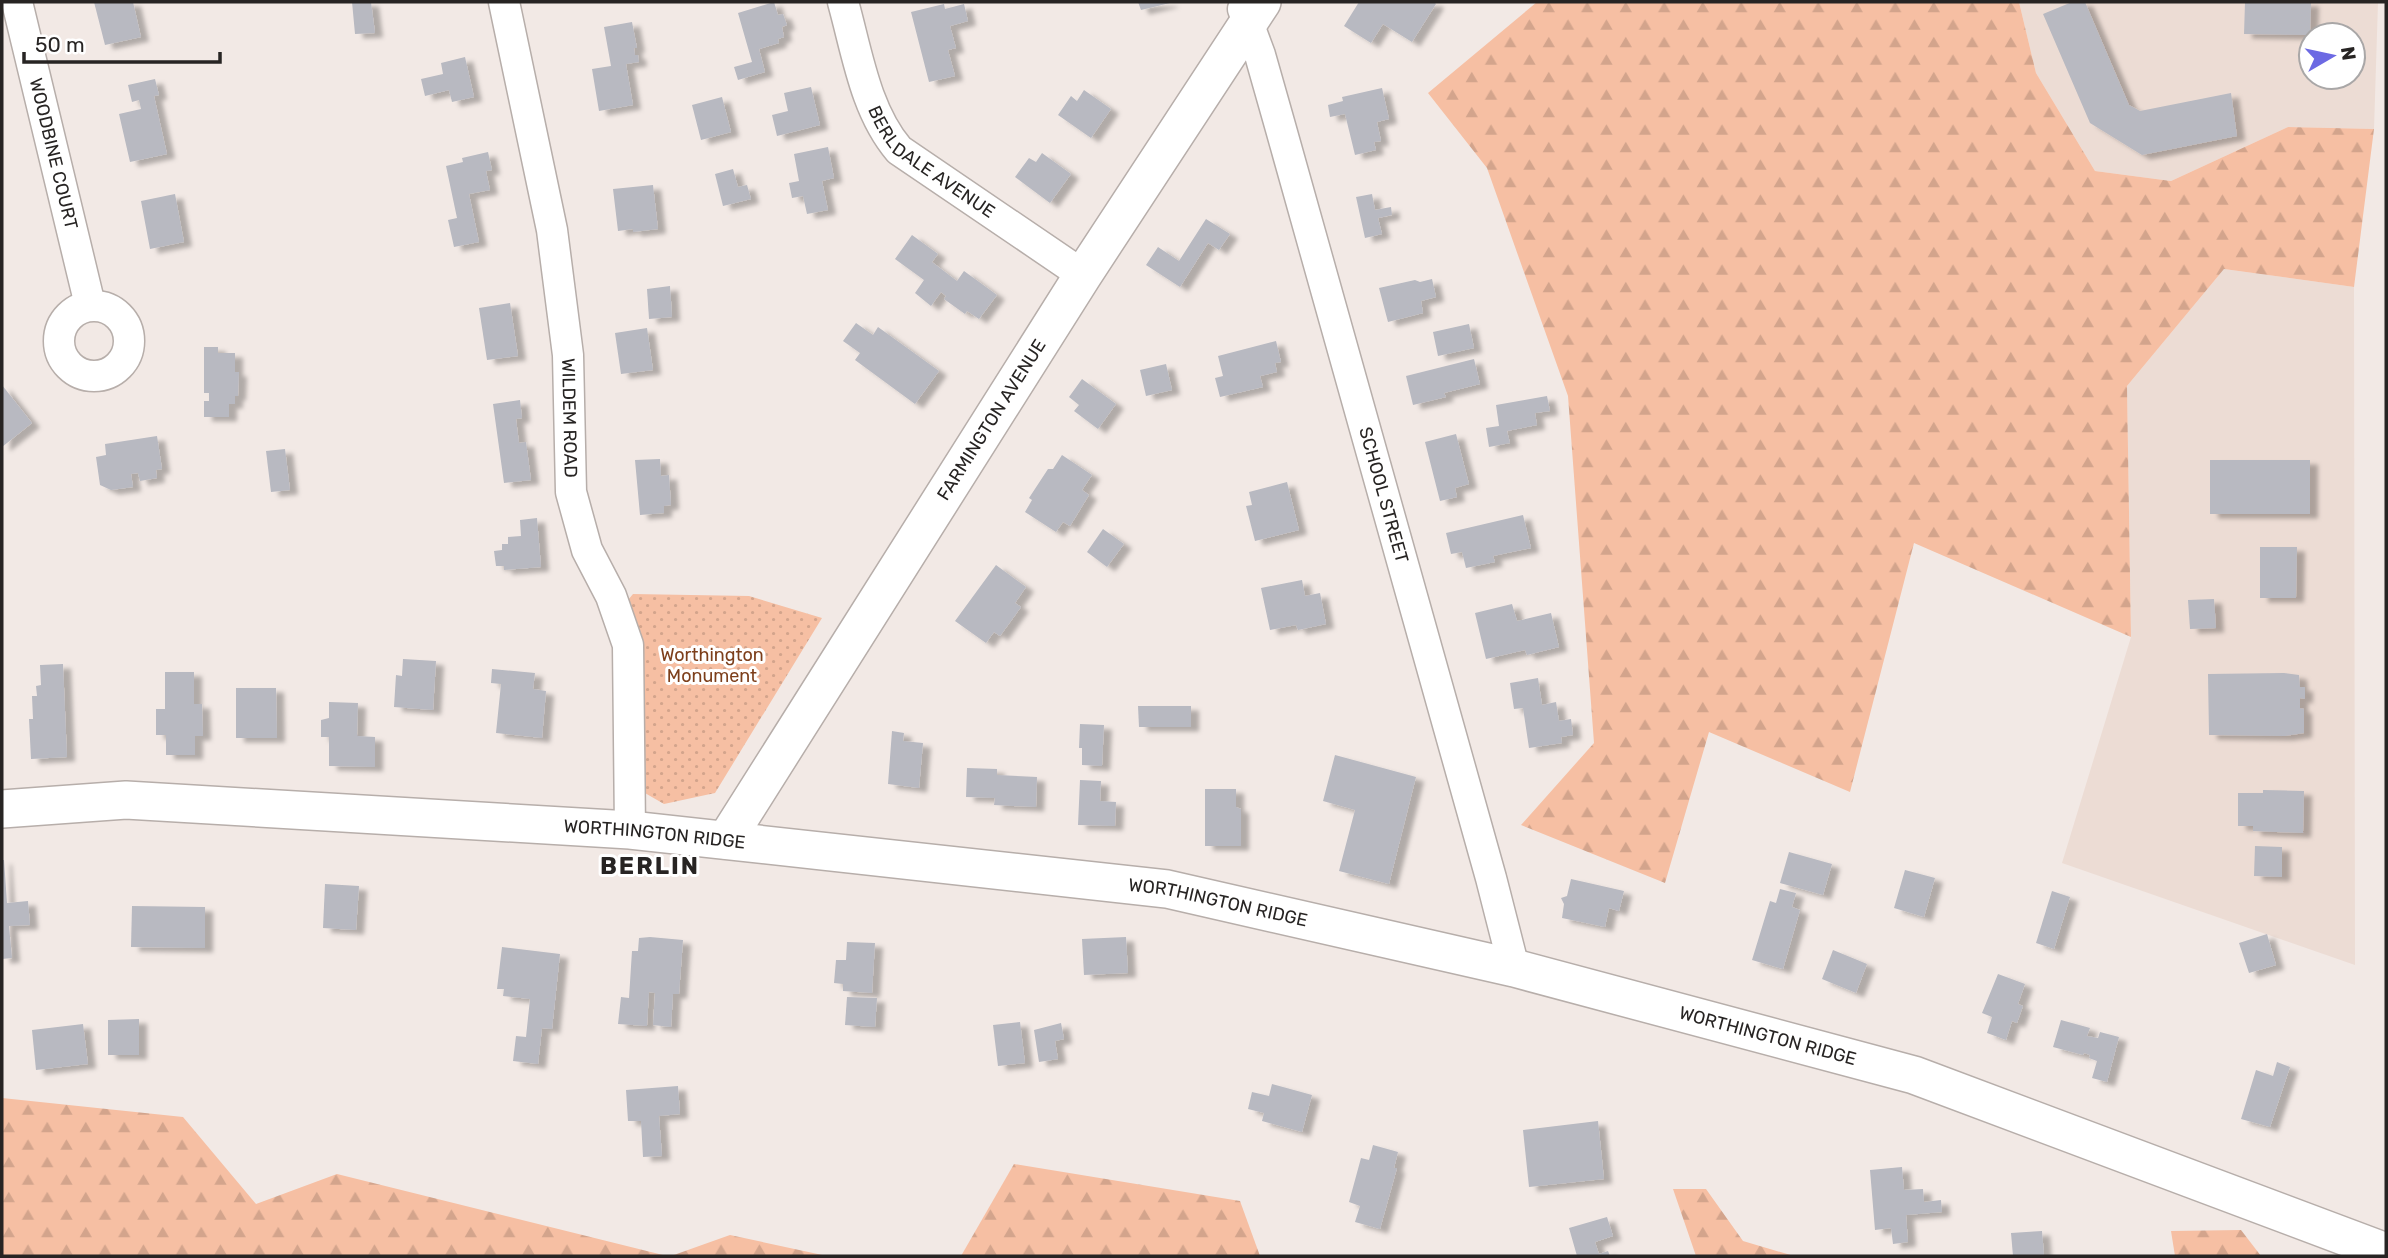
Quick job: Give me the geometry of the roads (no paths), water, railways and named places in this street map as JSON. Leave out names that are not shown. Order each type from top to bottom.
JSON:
[{"type":"street","name":"WOODBINE COURT","points":[[17,2],[90,306]]},
{"type":"street","name":"WILDEM ROAD","points":[[504,2],[554,243],[568,355],[571,492],[587,550],[611,596],[628,645],[630,830]]},
{"type":"street","name":"BERLDALE AVENUE","points":[[843,2],[874,111],[885,133],[900,150],[1083,275]]},
{"type":"street","name":"FARMINGTON AVENUE","points":[[726,840],[1083,275],[1213,79],[1250,9]]},
{"type":"street","name":"SCHOOL STREET","points":[[1250,9],[1277,117],[1484,852],[1514,968]]},
{"type":"street","name":"WORTHINGTON RIDGE","points":[[2,809],[125,800],[630,830],[1167,889],[1514,968],[1914,1075],[2386,1252]]},
{"type":"district","name":"BERLIN","points":[[650,866]]},
{"type":"park label","name":"Worthington Monument","points":[[712,665]]}]
